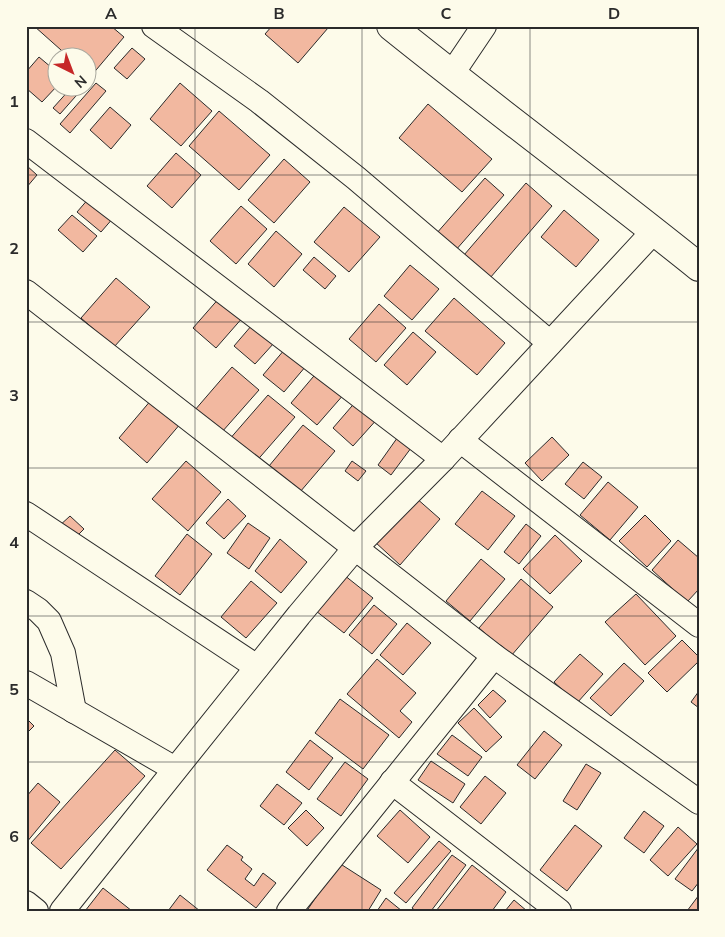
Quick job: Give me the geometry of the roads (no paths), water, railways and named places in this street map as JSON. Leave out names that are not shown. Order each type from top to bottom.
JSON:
[{"type":"street","points":[[154,26],[259,101],[356,178],[550,343]]},
{"type":"street","points":[[391,26],[451,75],[699,267]]},
{"type":"street","points":[[451,75],[484,26]]},
{"type":"street","points":[[26,142],[443,459]]},
{"type":"street","points":[[62,911],[299,614],[356,547],[443,459],[654,231]]},
{"type":"street","points":[[26,292],[494,656],[699,802]]},
{"type":"street","points":[[460,440],[699,625]]},
{"type":"street","points":[[26,514],[257,667]]},
{"type":"street","points":[[26,602],[49,621],[64,652],[74,710]]},
{"type":"street","points":[[288,911],[494,656]]},
{"type":"street","points":[[26,683],[175,770]]},
{"type":"street","points":[[392,782],[559,911]]},
{"type":"street","points":[[26,903],[36,911]]}]
